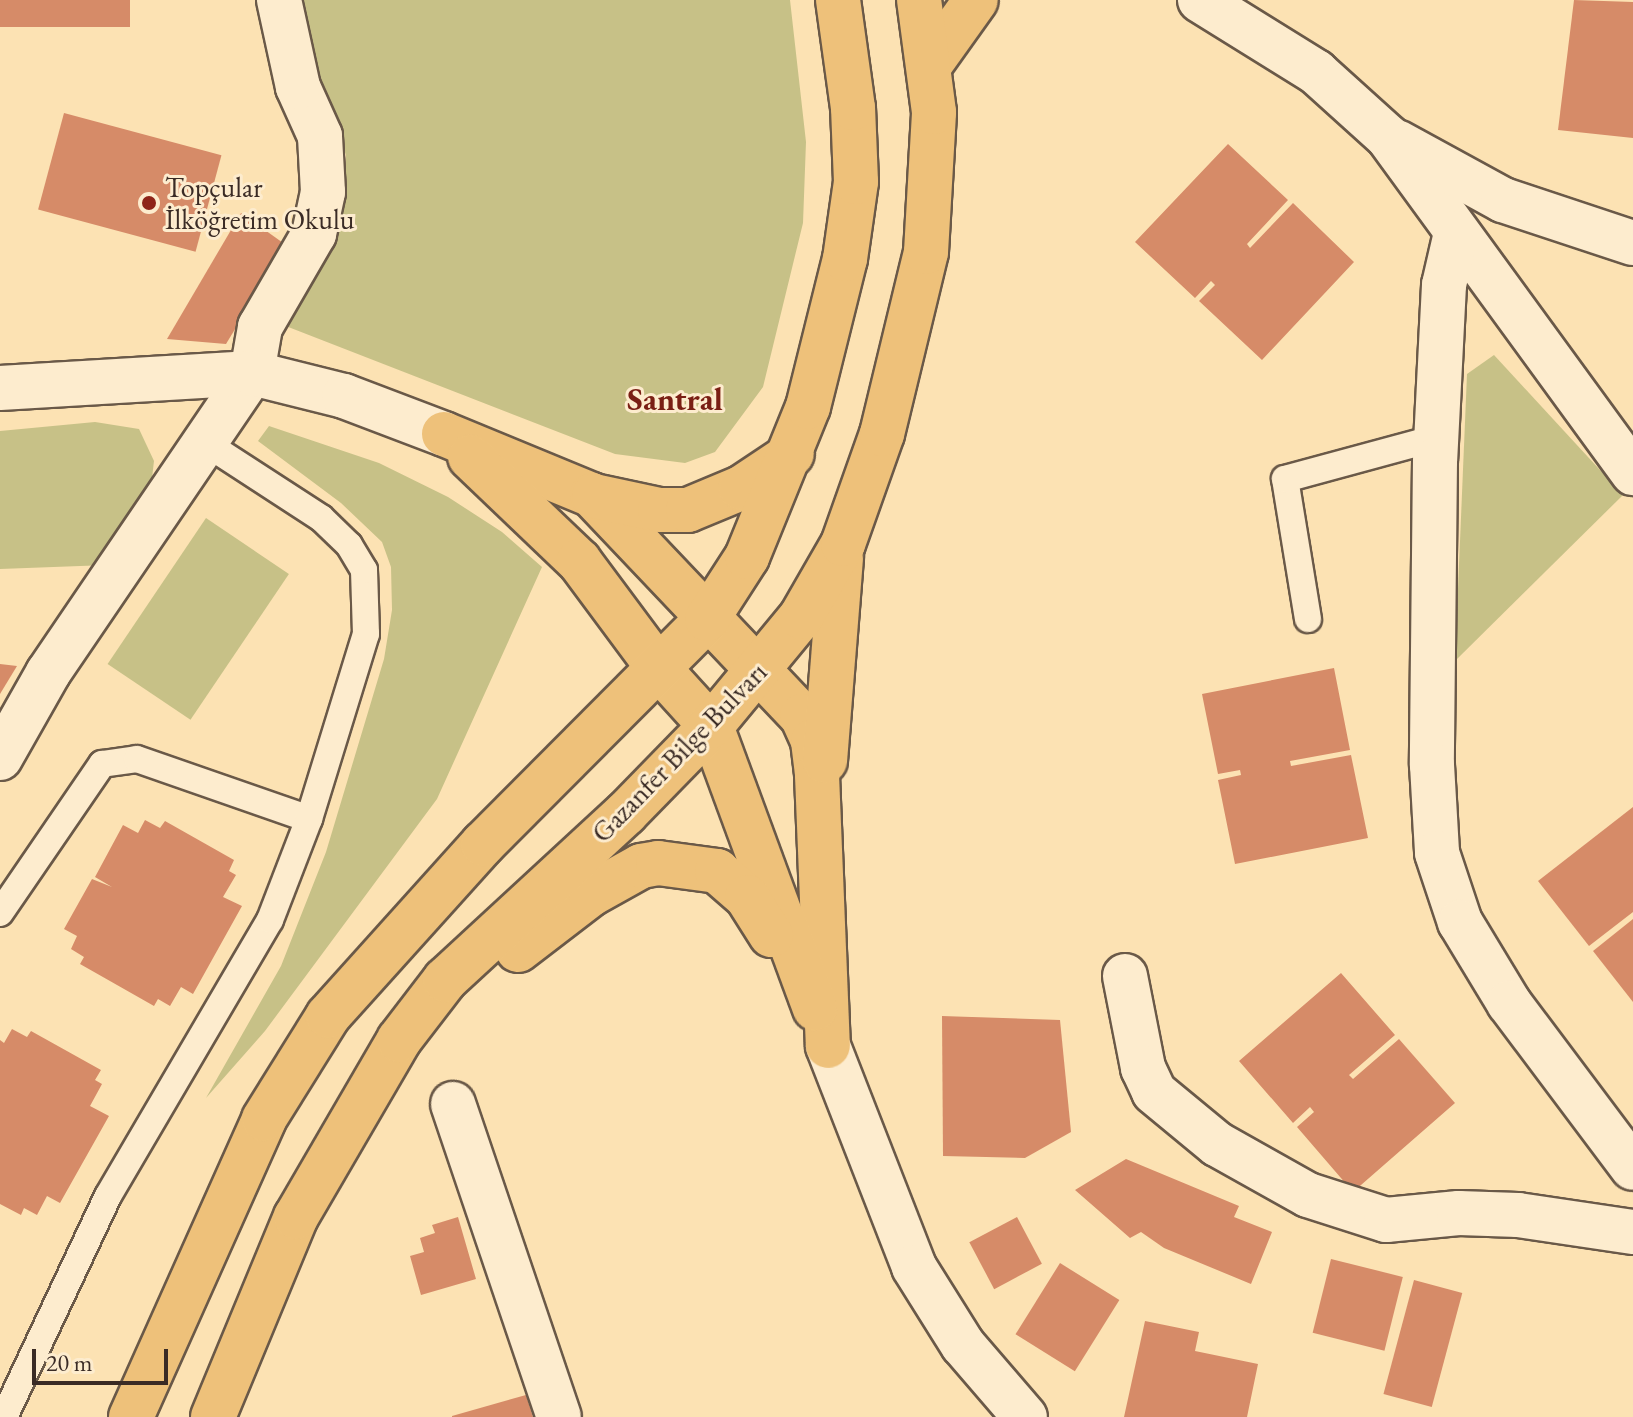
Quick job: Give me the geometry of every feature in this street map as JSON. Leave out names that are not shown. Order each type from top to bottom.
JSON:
[{"type":"main road","points":[[131,1417],[251,1146],[328,1016],[483,844],[660,670],[707,619],[747,557],[792,454],[830,333],[856,182],[853,108],[838,0]]},
{"type":"main road","name":"Gazanfer Bilge Bulvarı","points":[[213,1417],[296,1217],[399,1040],[445,980],[626,813],[711,726],[801,617],[843,544],[882,434],[926,252],[934,164],[931,63],[919,0]]},
{"type":"main road","points":[[931,63],[976,0]]},
{"type":"main road","points":[[444,434],[592,495],[660,510],[688,510],[741,488],[792,454]]},
{"type":"main road","points":[[444,434],[579,561],[660,670],[711,726],[828,1046]]},
{"type":"main road","points":[[592,495],[802,716],[813,741],[820,819],[828,1046]]},
{"type":"main road","points":[[820,819],[843,544]]},
{"type":"main road","points":[[351,1119],[461,999],[554,918],[641,866],[700,866],[733,881],[810,996]]},
{"type":"street","points":[[0,758],[48,673],[207,444],[252,373],[260,327],[314,234],[323,192],[320,136],[298,87],[279,0]]},
{"type":"street","points":[[1200,0],[1316,72],[1388,137],[1633,473]]},
{"type":"street","points":[[1388,137],[1503,200],[1633,243]]},
{"type":"street","points":[[1456,233],[1444,285],[1436,438],[1432,765],[1437,853],[1460,922],[1509,1003],[1633,1168]]},
{"type":"street","points":[[0,388],[252,373],[344,396],[444,434]]},
{"type":"street","points":[[1125,976],[1143,1068],[1154,1092],[1217,1144],[1308,1195],[1386,1220],[1459,1213],[1518,1215],[1633,1232]]},
{"type":"street","points":[[828,1046],[914,1267],[963,1345],[1025,1417]]},
{"type":"street","points":[[453,1104],[559,1417]]},
{"type":"lane","points":[[1308,619],[1285,479],[1436,438]]},
{"type":"lane","points":[[4,1417],[108,1196],[270,920],[309,819],[366,634],[364,570],[349,545],[321,518],[207,444]]},
{"type":"lane","points":[[0,913],[102,764],[137,759],[309,819]]},
{"type":"shaded area","points":[[300,0],[790,0],[806,142],[803,223],[763,387],[715,452],[685,463],[615,454],[278,323],[337,223],[346,182],[346,155],[316,78]]},
{"type":"shaded area","points":[[1494,355],[1623,495],[1455,661],[1467,374]]},
{"type":"shaded area","points":[[95,422],[139,429],[154,461],[152,478],[107,565],[0,569],[0,431]]},
{"type":"shaded area","points":[[269,426],[379,463],[448,497],[502,532],[542,567],[437,799],[265,1031],[206,1098],[281,966],[326,852],[384,659],[392,610],[391,567],[382,542],[341,503],[258,441]]},
{"type":"shaded area","points":[[206,518],[289,574],[190,720],[108,664]]},
{"type":"building","points":[[0,0],[130,0],[130,27],[0,27]]},
{"type":"building","points":[[1574,0],[1633,2],[1633,138],[1558,130]]},
{"type":"building","points":[[64,113],[221,155],[196,252],[38,210]]},
{"type":"building","points":[[1228,144],[1288,200],[1247,244],[1250,248],[1293,203],[1354,262],[1262,360],[1199,301],[1215,285],[1211,281],[1195,298],[1135,242]]},
{"type":"building","points":[[241,213],[286,245],[226,344],[167,339]]},
{"type":"building","points":[[0,664],[17,666],[0,694]]},
{"type":"building","points":[[1334,668],[1350,750],[1290,761],[1291,766],[1351,755],[1368,838],[1235,864],[1218,780],[1241,775],[1240,770],[1218,774],[1202,694]]},
{"type":"building","points":[[1633,807],[1633,912],[1589,946],[1538,881]]},
{"type":"building","points":[[145,820],[160,828],[165,821],[234,860],[229,871],[236,875],[223,897],[242,906],[193,994],[181,987],[170,1006],[158,999],[154,1006],[80,964],[84,957],[71,949],[77,936],[64,929],[92,879],[112,887],[95,877],[123,825],[138,833]]},
{"type":"building","points":[[1633,919],[1633,1002],[1593,951]]},
{"type":"building","points":[[1341,973],[1395,1035],[1349,1075],[1353,1079],[1399,1039],[1455,1103],[1353,1192],[1297,1127],[1314,1112],[1310,1107],[1293,1123],[1239,1061]]},
{"type":"building","points":[[942,1016],[1060,1020],[1071,1132],[1025,1158],[943,1156]]},
{"type":"building","points":[[12,1029],[27,1037],[31,1031],[101,1070],[95,1080],[102,1084],[90,1106],[109,1116],[60,1203],[47,1196],[37,1215],[24,1208],[21,1215],[0,1204],[0,1040],[4,1043]]},
{"type":"building","points":[[1126,1159],[1239,1206],[1234,1217],[1272,1232],[1251,1284],[1164,1248],[1141,1232],[1130,1238],[1075,1190]]},
{"type":"building","points":[[458,1217],[476,1279],[421,1295],[410,1256],[424,1252],[420,1238],[435,1233],[432,1225]]},
{"type":"building","points":[[1017,1217],[1042,1264],[994,1289],[969,1242]]},
{"type":"building","points":[[1331,1259],[1403,1277],[1384,1351],[1313,1333]]},
{"type":"building","points":[[1060,1263],[1119,1300],[1075,1371],[1015,1334]]},
{"type":"building","points":[[1414,1280],[1462,1293],[1432,1407],[1383,1394]]},
{"type":"building","points":[[1145,1321],[1199,1332],[1195,1351],[1258,1364],[1247,1417],[1124,1417]]},
{"type":"building","points":[[526,1395],[533,1417],[452,1417],[452,1416]]},
{"type":"place","name":"Topçular İlköğretim Okulu","points":[[149,203]]},
{"type":"district","name":"Santral","points":[[675,399]]}]
